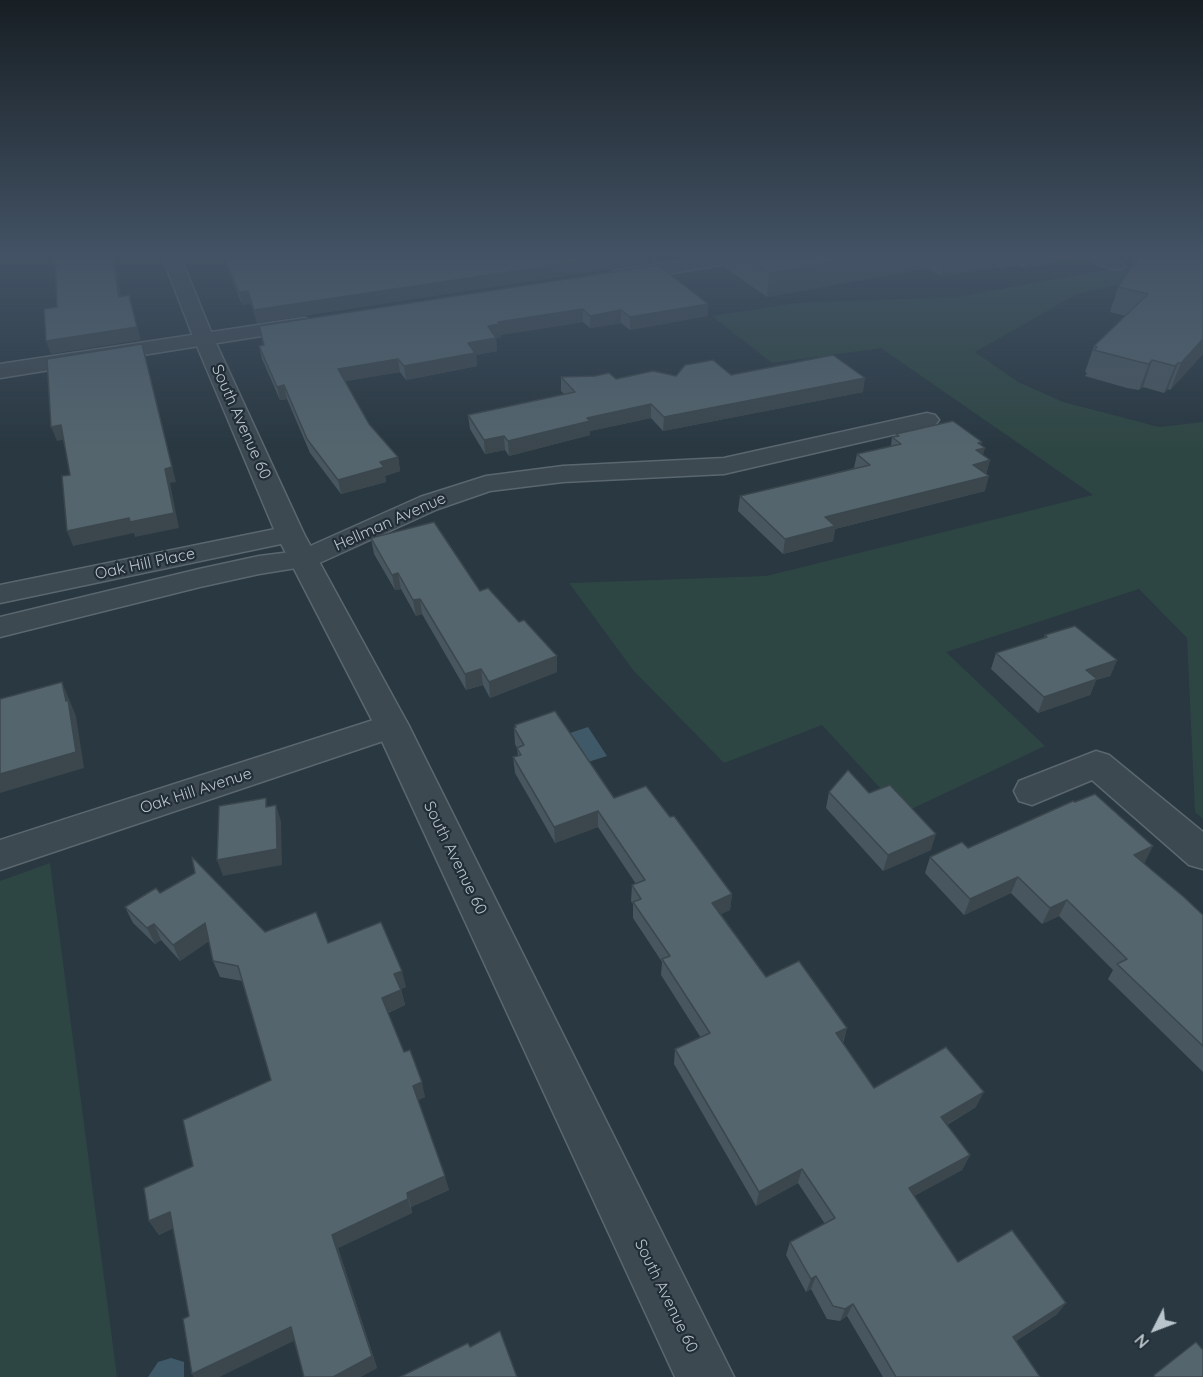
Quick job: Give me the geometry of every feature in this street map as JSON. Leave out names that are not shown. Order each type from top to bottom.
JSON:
[{"type":"street","name":"South Avenue 60","points":[[197,320],[298,547],[392,726],[705,1377]]},
{"type":"street","points":[[0,371],[322,321]]},
{"type":"street","name":"Hellman Avenue","points":[[0,627],[259,565],[298,547],[486,484],[563,474],[724,466],[927,420]]},
{"type":"street","name":"Oak Hill Place","points":[[0,594],[298,547]]},
{"type":"street","name":"Oak Hill Avenue","points":[[0,855],[392,726]]},
{"type":"street","points":[[1032,791],[1096,764],[1203,854]]},
{"type":"green space","points":[[717,320],[1031,320],[975,352],[1018,382],[1063,402],[1159,427],[1203,422],[1203,819],[1195,812],[1187,638],[1139,589],[946,652],[1045,746],[903,813],[822,725],[724,763],[633,670],[569,583],[766,576],[1093,495],[881,348],[772,363]]},
{"type":"green space","points":[[50,863],[117,1377],[0,1377],[0,881]]},
{"type":"water","points":[[588,727],[607,756],[585,763],[567,734]]},
{"type":"water","points":[[171,1358],[184,1362],[184,1377],[148,1377],[158,1362]]},
{"type":"building","points":[[45,320],[135,320],[137,327],[46,341]]},
{"type":"building","points":[[297,320],[509,320],[488,326],[496,338],[468,343],[475,353],[404,366],[398,359],[338,369],[369,424],[398,457],[380,462],[384,467],[338,480],[307,439],[284,385],[277,387],[259,346],[264,345],[259,326]]},
{"type":"building","points":[[1121,320],[1203,320],[1203,339],[1181,363],[1175,366],[1152,360],[1149,364],[1094,350],[1097,347],[1094,346]]},
{"type":"building","points":[[142,344],[172,467],[165,469],[174,513],[130,522],[129,518],[67,531],[62,476],[70,475],[61,425],[51,427],[47,359]]},
{"type":"building","points":[[833,355],[865,378],[664,417],[651,404],[587,418],[590,421],[508,441],[504,436],[484,440],[468,415],[575,392],[561,377],[595,376],[609,373],[616,379],[653,371],[676,376],[685,365],[713,360],[731,375]]},
{"type":"building","points":[[953,421],[982,442],[978,443],[985,448],[976,450],[990,460],[973,465],[989,476],[825,517],[835,526],[785,539],[740,496],[870,465],[857,454],[901,444],[892,437],[899,436],[896,434]]},
{"type":"building","points":[[434,522],[480,591],[488,588],[519,622],[524,620],[557,656],[489,682],[481,669],[465,674],[420,599],[413,600],[398,573],[392,575],[371,538]]},
{"type":"building","points":[[1075,626],[1117,660],[1086,670],[1097,679],[1044,697],[996,653],[1047,637],[1045,635]]},
{"type":"building","points":[[62,682],[66,701],[68,700],[76,752],[0,774],[0,699]]},
{"type":"building","points":[[555,711],[614,798],[646,786],[670,817],[674,816],[732,894],[712,903],[766,977],[799,961],[847,1028],[836,1033],[874,1088],[946,1047],[984,1092],[941,1117],[970,1155],[909,1188],[958,1262],[1012,1230],[1066,1303],[1013,1337],[1040,1377],[896,1377],[853,1304],[845,1309],[833,1306],[816,1276],[811,1279],[790,1242],[835,1218],[802,1169],[759,1192],[675,1049],[710,1033],[662,959],[670,956],[633,902],[641,899],[632,885],[645,880],[598,811],[554,827],[513,757],[521,755],[517,748],[524,745],[514,728],[515,725]]},
{"type":"building","points":[[848,770],[869,793],[890,785],[936,834],[888,855],[829,792]]},
{"type":"building","points":[[1095,794],[1153,846],[1134,855],[1203,915],[1203,1046],[1117,964],[1127,959],[1067,900],[1050,908],[1018,877],[970,899],[930,857],[962,842],[968,848],[1073,801]]},
{"type":"building","points":[[266,798],[266,807],[276,805],[277,849],[217,860],[219,806]]},
{"type":"building","points":[[192,857],[265,932],[316,912],[328,943],[381,922],[402,971],[394,974],[401,990],[382,998],[404,1052],[410,1050],[422,1082],[413,1086],[445,1176],[407,1193],[408,1199],[332,1235],[372,1356],[333,1377],[304,1377],[291,1327],[192,1374],[183,1319],[189,1316],[170,1212],[149,1221],[144,1188],[193,1166],[183,1120],[271,1080],[238,966],[213,961],[205,923],[173,945],[154,924],[147,928],[125,907],[156,888],[160,893],[195,873]]},
{"type":"building","points":[[500,1331],[517,1377],[400,1377],[468,1343],[470,1347]]},
{"type":"building","points":[[1196,1342],[1203,1350],[1203,1377],[1155,1377],[1154,1375]]}]
